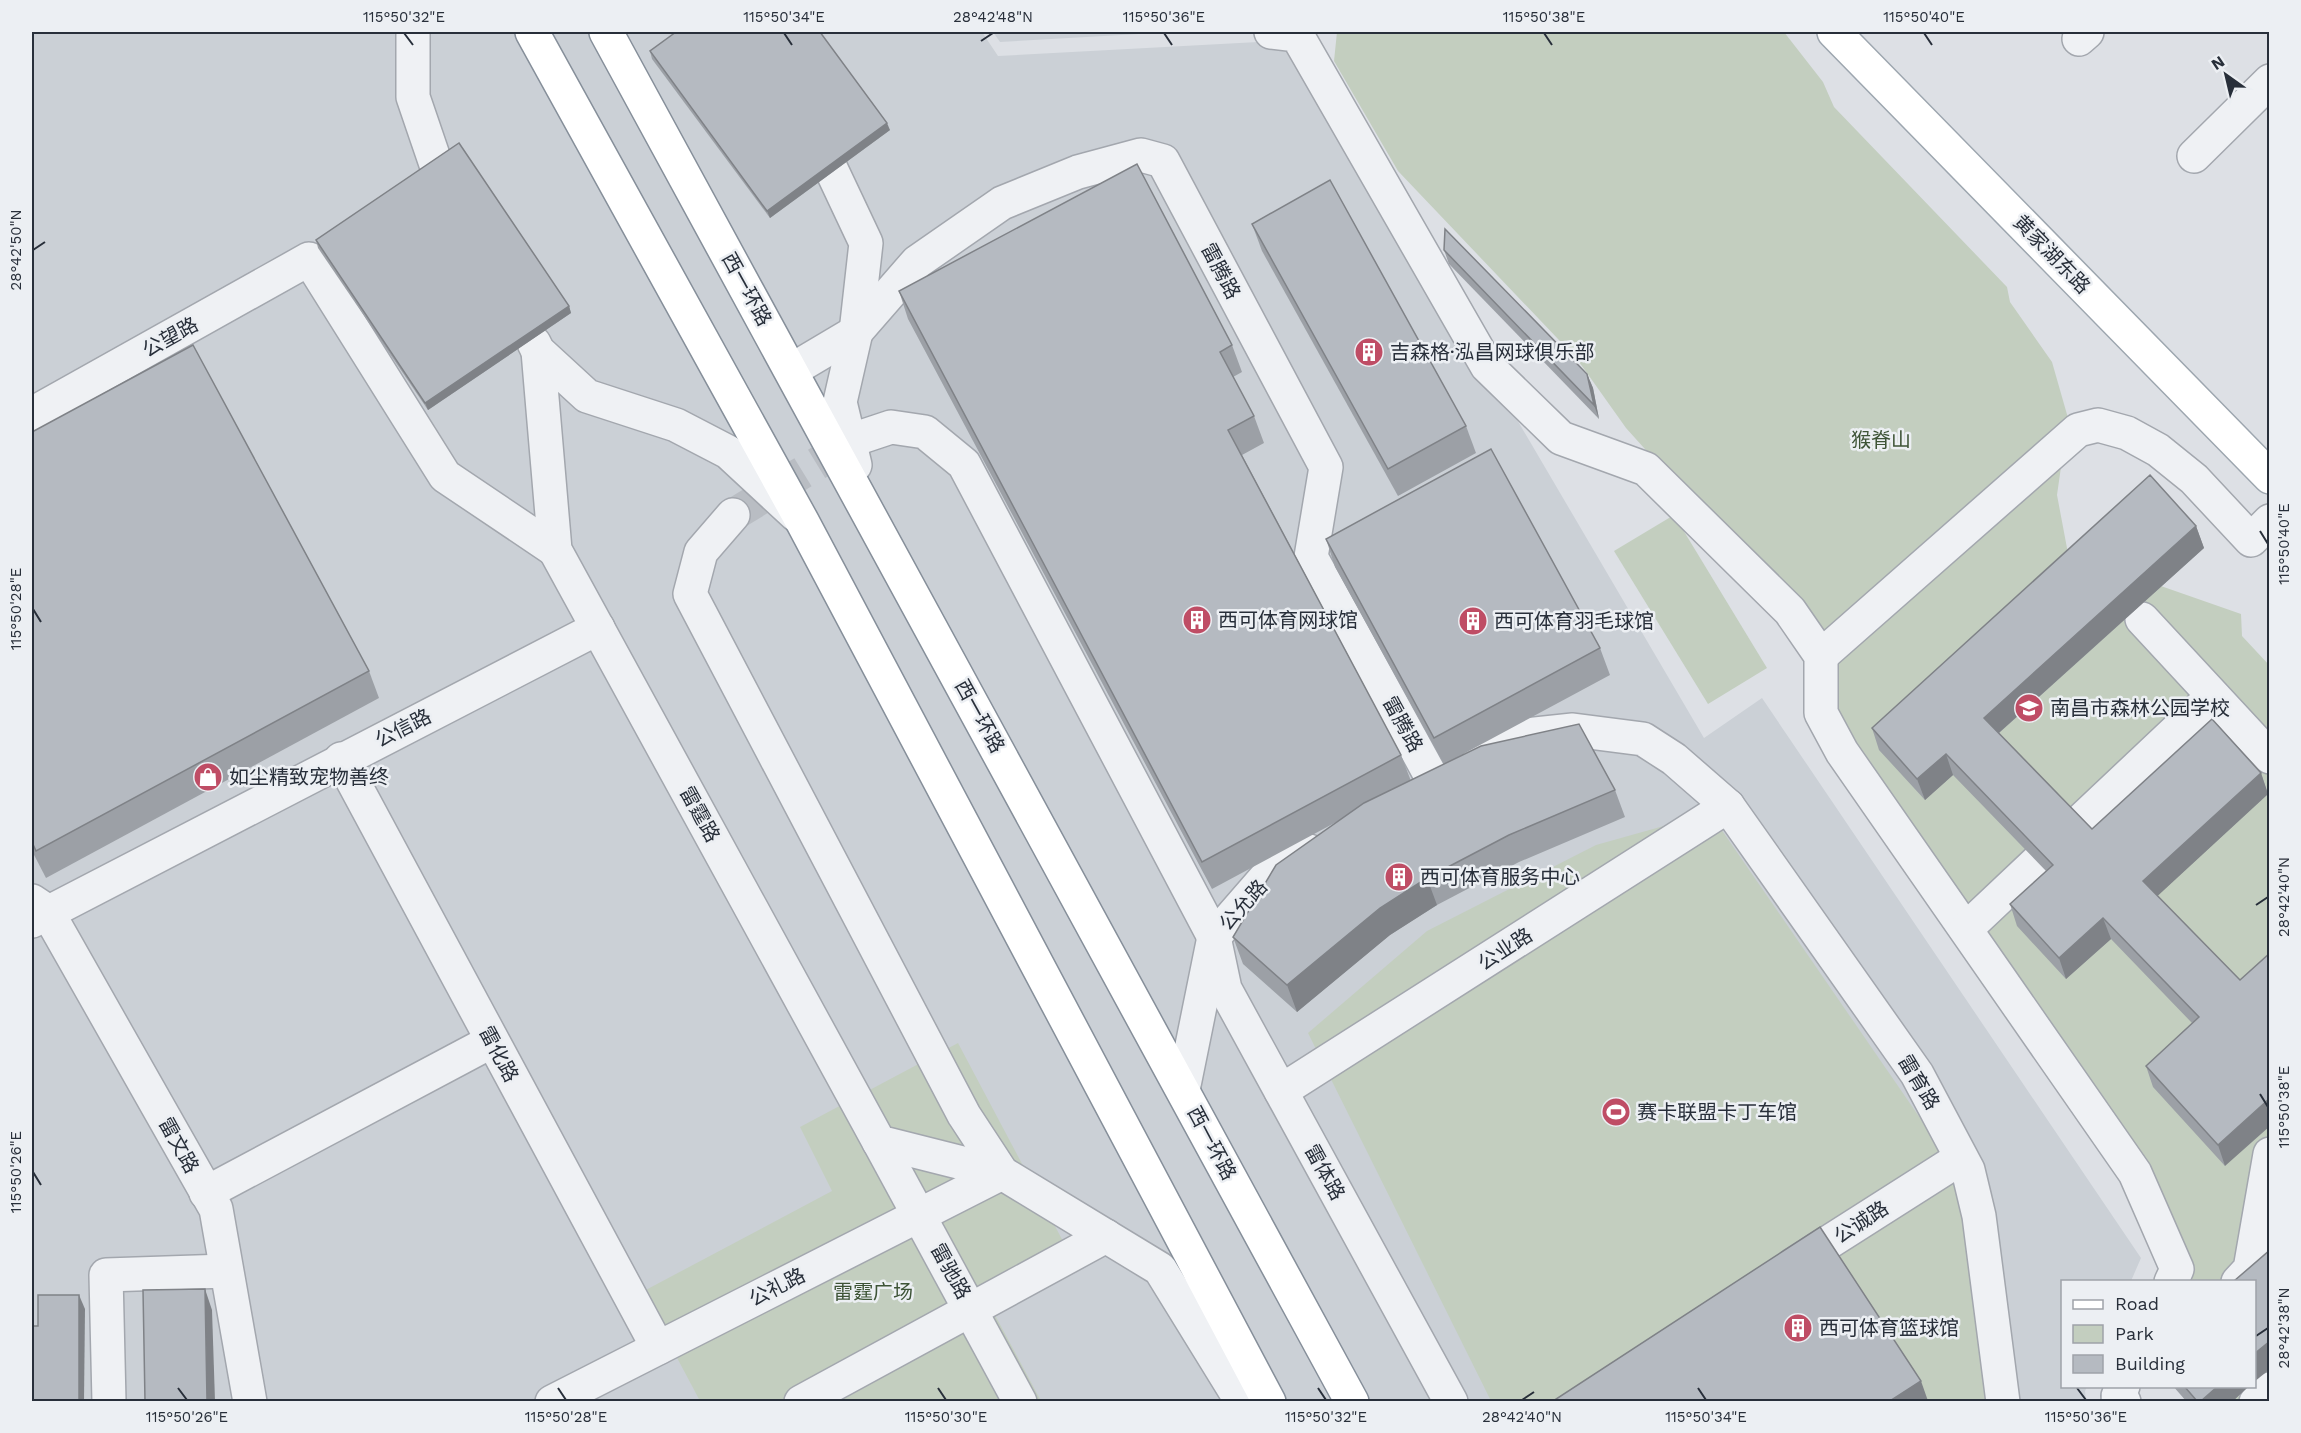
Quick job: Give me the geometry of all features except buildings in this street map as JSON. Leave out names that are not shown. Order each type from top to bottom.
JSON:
[{"type":"main road","points":[[532,32],[801,521],[1269,1401]]},
{"type":"main road","name":"西一环路","points":[[606,32],[1352,1401]]},
{"type":"main road","name":"黄家湖东路","points":[[1834,32],[2270,477]]},
{"type":"street","points":[[413,32],[413,97],[441,179],[470,230]]},
{"type":"street","points":[[1272,32],[1297,35],[1487,366],[1561,438],[1646,469],[1790,612],[1821,656],[1821,713],[1842,752],[2135,1173],[2177,1269],[2172,1280]]},
{"type":"street","points":[[2194,156],[2270,81]]},
{"type":"street","points":[[791,108],[825,156],[866,243],[856,332],[840,402],[863,502]]},
{"type":"street","name":"雷腾路","points":[[792,370],[856,332],[917,262],[1002,203],[1078,172],[1141,155],[1163,161],[1326,467],[1311,557],[1432,778]]},
{"type":"street","name":"公望路","points":[[32,414],[309,259],[445,476],[555,550]]},
{"type":"street","points":[[521,321],[538,351],[587,396],[676,425],[728,452],[801,521]]},
{"type":"street","name":"雷霆路","points":[[538,351],[555,550],[879,1142]]},
{"type":"street","points":[[1821,656],[2078,430],[2098,425],[2127,433],[2158,450],[2194,479],[2250,540],[2270,521]]},
{"type":"street","name":"雷体路","points":[[861,437],[891,428],[925,432],[964,464],[1214,937],[1225,988],[1451,1401]]},
{"type":"street","points":[[733,515],[701,552],[690,594],[964,1115],[1002,1173]]},
{"type":"street","points":[[2142,620],[2270,757]]},
{"type":"street","name":"公信路","points":[[37,911],[598,628]]},
{"type":"street","points":[[1966,929],[2213,696]]},
{"type":"street","points":[[1403,795],[1432,778],[1526,735],[1573,730],[1643,739],[1674,759],[1728,806]]},
{"type":"street","name":"雷化路","points":[[341,759],[658,1348]]},
{"type":"street","name":"公业路","points":[[1281,1091],[1728,806]]},
{"type":"street","name":"雷育路","points":[[1728,806],[1917,1074],[1968,1170],[1979,1216],[2003,1401]]},
{"type":"street","name":"公允路","points":[[1183,1090],[1214,937],[1267,876],[1335,836]]},
{"type":"street","name":"雷文路","points":[[37,911],[216,1209],[250,1401]]},
{"type":"street","points":[[206,1193],[492,1041]]},
{"type":"street","points":[[879,1142],[1002,1173],[1160,1269],[1242,1401]]},
{"type":"street","name":"雷驰路","points":[[879,1142],[1020,1401]]},
{"type":"street","points":[[2253,1268],[2270,1154]]},
{"type":"street","name":"公诚路","points":[[1770,1280],[1961,1158]]},
{"type":"street","name":"公礼路","points":[[552,1401],[1002,1173]]},
{"type":"street","points":[[801,1401],[1106,1236]]},
{"type":"street","points":[[110,1401],[106,1275],[226,1271]]},
{"type":"street","points":[[2256,1401],[2270,1389]]},
{"type":"shaded area","points":[[32,32],[982,32],[998,56],[1294,40],[1704,738],[1762,698],[2141,1258],[2131,1280],[2061,1280],[2061,1388],[2086,1388],[2086,1401],[32,1401]]},
{"type":"shaded area","points":[[993,32],[1174,32],[1000,42]]},
{"type":"green space","name":"猴脊山","points":[[1337,32],[1784,32],[1823,82],[1834,107],[2007,287],[2010,302],[2052,362],[2068,418],[2057,495],[2070,564],[2158,585],[2241,614],[2242,636],[2270,666],[2269,1401],[2217,1401],[2249,1388],[2256,1388],[2256,1280],[2192,1280],[2146,1172],[1862,756],[1744,559],[1626,428],[1577,359],[1398,171],[1334,61]]},
{"type":"green space","points":[[1674,515],[1767,668],[1708,704],[1614,551]]},
{"type":"green space","points":[[1710,813],[1982,1208],[2018,1401],[1491,1401],[1308,1033],[1427,931],[1596,845]]},
{"type":"green space","name":"雷霆广场","points":[[958,1043],[1065,1245],[981,1289],[1041,1401],[700,1401],[642,1292],[832,1191],[800,1127]]},
{"type":"tunnel","points":[[733,515],[859,438]]},
{"type":"place","name":"吉森格·泓昌网球俱乐部","points":[[1369,352]]},
{"type":"place","name":"西可体育网球馆","points":[[1197,620]]},
{"type":"place","name":"西可体育羽毛球馆","points":[[1473,621]]},
{"type":"place","name":"南昌市森林公园学校","points":[[2029,708]]},
{"type":"place","name":"如尘精致宠物善终","points":[[208,777]]},
{"type":"place","name":"西可体育服务中心","points":[[1399,877]]},
{"type":"place","name":"赛卡联盟卡丁车馆","points":[[1616,1112]]},
{"type":"place","name":"西可体育篮球馆","points":[[1798,1328]]}]
